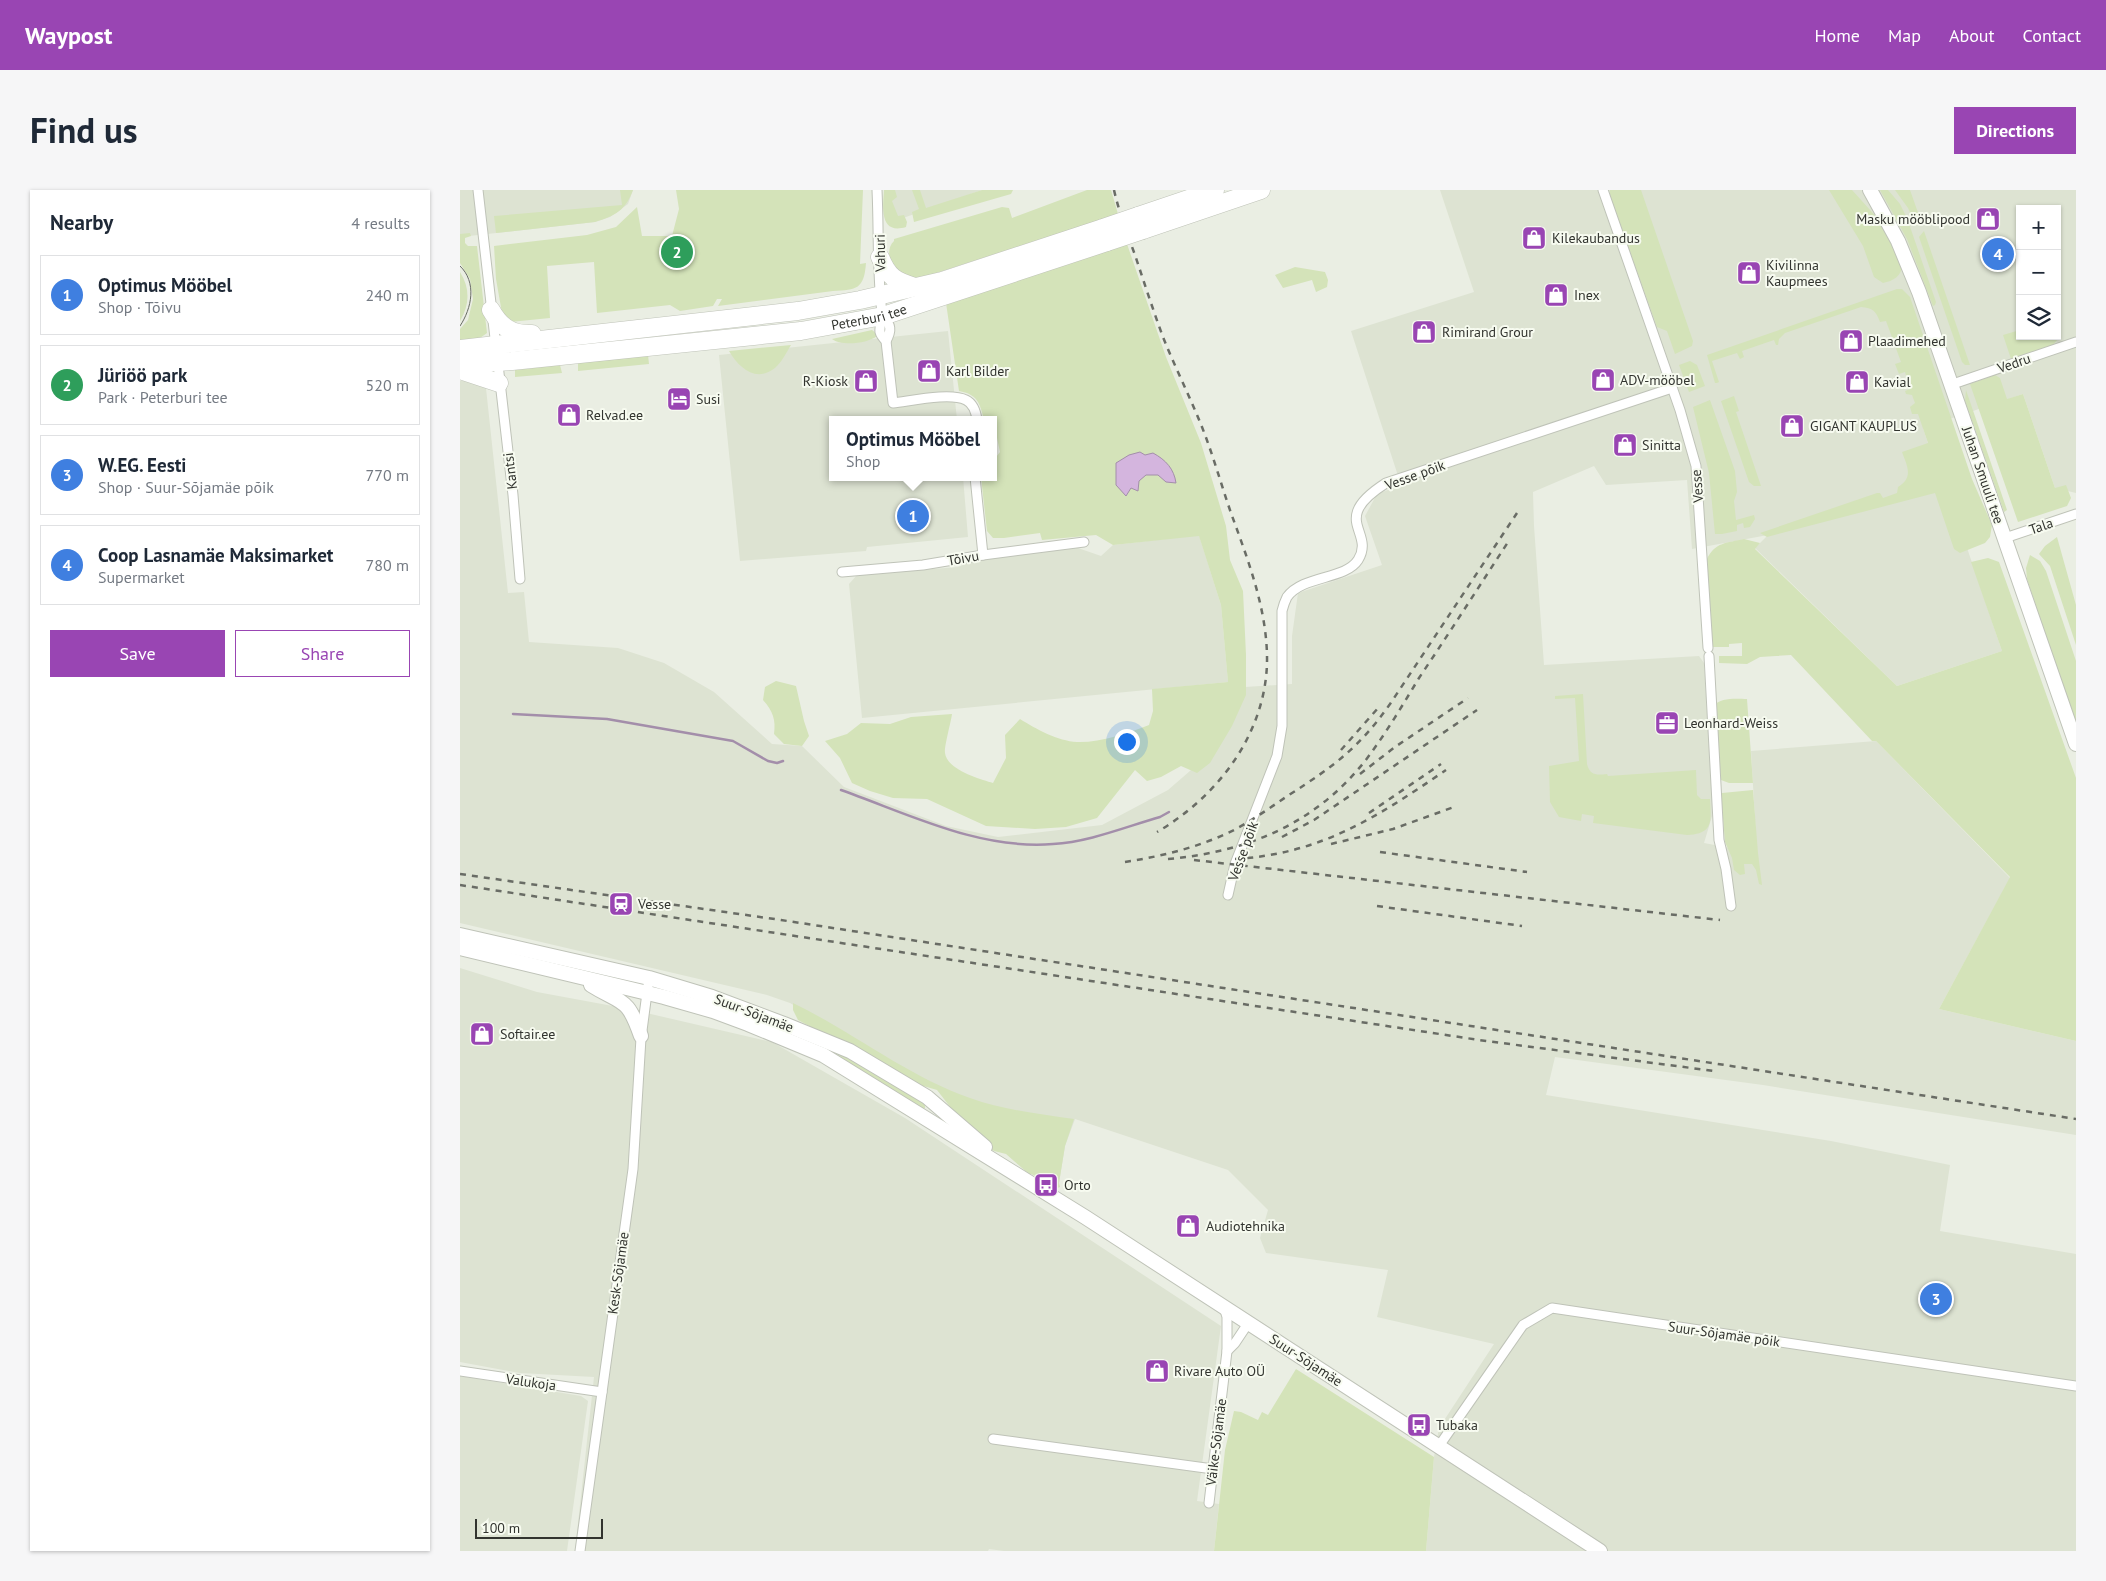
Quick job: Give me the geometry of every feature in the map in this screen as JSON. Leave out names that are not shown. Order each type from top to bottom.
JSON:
[{"type":"highway","name":"Peterburi tee","points":[[1141,223],[1215,190]]},
{"type":"highway","name":"Peterburi tee","points":[[460,349],[496,354],[801,331],[883,316],[1141,223],[1261,190]]},
{"type":"highway","name":"Peterburi tee","points":[[460,364],[575,336],[798,311],[879,296],[942,281],[1105,235]]},
{"type":"highway","points":[[880,257],[884,268],[895,280],[915,287]]},
{"type":"highway","points":[[491,310],[501,324],[518,334],[575,336]]},
{"type":"highway","points":[[460,370],[499,383]]},
{"type":"main road","name":"Juhan Smuuli tee","points":[[1861,190],[1881,210]]},
{"type":"main road","name":"Juhan Smuuli tee","points":[[1870,190],[1906,257],[1953,384],[2076,744]]},
{"type":"main road","name":"Suur-Sõjamäe","points":[[460,935],[649,978],[712,997],[850,1051],[927,1097],[1012,1170]]},
{"type":"main road","name":"Suur-Sõjamäe","points":[[460,948],[647,993],[713,1011],[823,1056],[1012,1170],[1600,1551]]},
{"type":"main road","points":[[575,976],[620,999],[628,1006],[635,1017],[641,1036]]},
{"type":"main road","points":[[929,1121],[938,1106]]},
{"type":"street","name":"Kantsi","points":[[478,190],[513,495],[520,579]]},
{"type":"street","name":"Vahuri","points":[[877,190],[880,257],[879,296],[883,316],[880,334],[886,341],[893,403],[953,397],[966,400],[974,406],[976,416]]},
{"type":"street","name":"Vesse","points":[[1603,190],[1672,388],[1696,466],[1719,840],[1726,869],[1730,906]]},
{"type":"street","name":"Vedru","points":[[1953,384],[2076,342]]},
{"type":"street","name":"Vesse põik","points":[[1228,895],[1235,864],[1277,756],[1282,726],[1282,611],[1287,597],[1298,587],[1350,568],[1358,560],[1362,545],[1355,520],[1358,507],[1370,494],[1386,483],[1672,388]]},
{"type":"street","points":[[975,481],[983,555]]},
{"type":"street","name":"Tala","points":[[2005,538],[2076,514]]},
{"type":"street","name":"Tõivu","points":[[842,572],[923,565],[1084,542]]},
{"type":"street","name":"Kesk-Sõjamäe","points":[[580,1551],[633,1169],[641,1036],[649,978]]},
{"type":"street","name":"Väike-Sõjamäe","points":[[1209,1503],[1227,1351],[1228,1317],[1224,1307]]},
{"type":"street","name":"Suur-Sõjamäe põik","points":[[1439,1446],[1523,1325],[1552,1308],[2076,1386]]},
{"type":"street","points":[[1227,1351],[1235,1343],[1248,1322]]},
{"type":"street","name":"Valukoja","points":[[460,1371],[602,1392]]},
{"type":"street","points":[[993,1439],[1213,1469]]},
{"type":"shaded area","points":[[460,190],[633,190],[628,204],[610,217],[595,222],[460,237]]},
{"type":"shaded area","points":[[886,190],[982,190],[889,223]]},
{"type":"shaded area","points":[[1440,190],[2076,190],[2076,493],[2055,488],[2023,394],[1923,428],[1943,489],[1947,489],[2002,651],[1897,686],[1755,548],[1768,535],[1692,549],[1687,480],[1606,485],[1594,466],[1533,492],[1544,665],[1699,656],[1704,663],[1713,813],[1704,843],[1757,853],[1751,751],[1876,741],[2010,878],[1939,1009],[2076,1041],[2076,1135],[1763,1085],[1555,1057],[1546,1095],[1831,1141],[1950,1165],[1940,1231],[2076,1254],[2076,1551],[1426,1551],[1434,1457],[1439,1428],[1494,1344],[1377,1317],[1388,1270],[1266,1253],[1260,1238],[1268,1210],[1228,1170],[1075,1119],[1065,1146],[1059,1183],[946,1091],[912,1075],[790,1003],[767,995],[460,923],[460,381],[485,379],[508,593],[524,592],[529,642],[618,648],[664,663],[714,692],[772,744],[802,746],[844,787],[946,826],[998,837],[1102,825],[1168,790],[1198,764],[1245,687],[1292,684],[1292,636],[1298,593],[1382,565],[1365,516],[1377,494],[1401,485],[1351,331],[1474,292]]},
{"type":"shaded area","points":[[948,331],[957,416],[829,416],[829,481],[963,481],[968,537],[867,547],[866,551],[740,561],[719,355]]},
{"type":"shaded area","points":[[1140,452],[1145,455],[1153,453],[1169,465],[1176,483],[1166,482],[1158,475],[1146,475],[1139,481],[1138,491],[1131,488],[1126,496],[1116,485],[1116,463],[1129,455]]},
{"type":"shaded area","points":[[1199,535],[1221,605],[1228,682],[862,718],[849,584],[857,575],[958,567],[975,560],[1078,548],[1101,556],[1113,545]]},
{"type":"shaded area","points":[[460,968],[537,992],[629,1009],[772,1042],[905,1118],[1221,1326],[1197,1501],[1219,1504],[1214,1551],[1004,1551],[989,1549],[988,1551],[575,1551],[594,1377],[520,1373],[460,1362]]},
{"type":"shaded area","points":[[460,1376],[581,1396],[588,1401],[567,1551],[460,1551]]},
{"type":"green space","points":[[620,190],[633,190],[627,203],[619,211],[602,220],[496,233],[494,216],[622,205]]},
{"type":"green space","points":[[676,190],[863,190],[860,264],[866,263],[861,283],[848,290],[718,306],[722,299],[717,299],[713,306],[680,311],[670,305],[597,313],[594,262],[547,266],[550,318],[510,322],[502,313],[496,279],[494,246],[587,235],[616,227],[637,207],[642,236],[672,236],[679,209]]},
{"type":"green space","points":[[884,190],[895,190],[897,197],[892,201],[898,216],[904,215],[907,222],[906,227],[891,227],[884,218]]},
{"type":"green space","points":[[912,190],[920,190],[926,208],[982,190],[1013,190],[1011,194],[914,222],[912,212],[919,209]]},
{"type":"green space","points":[[1087,190],[1111,190],[1118,214],[921,278],[910,279],[904,277],[894,269],[891,263],[889,251],[894,239],[1002,207],[1009,208],[1012,218]]},
{"type":"green space","points":[[1610,190],[1641,190],[1693,341],[1692,346],[1675,354],[1667,331],[1657,327],[1610,196]]},
{"type":"green space","points":[[1829,190],[1852,190],[1880,221],[1902,265],[1902,269],[1896,277],[1883,283],[1874,277],[1863,246]]},
{"type":"green space","points":[[1880,190],[1888,190],[1900,204],[1907,218],[1936,302],[1933,306],[1907,239]]},
{"type":"green space","points":[[1895,190],[1910,190],[1922,224],[1915,223],[1908,208]]},
{"type":"green space","points":[[1924,231],[1970,365],[1965,365],[1962,362],[1919,237]]},
{"type":"green space","points":[[470,233],[471,236],[465,238],[465,243],[468,246],[477,246],[487,333],[480,338],[460,340],[460,329],[468,320],[473,299],[470,279],[460,263],[460,234]]},
{"type":"green space","points":[[1127,244],[1166,357],[1201,443],[1226,526],[1230,560],[1243,591],[1246,695],[1232,726],[1210,763],[1197,773],[1181,766],[1161,777],[1147,781],[1135,770],[1097,818],[1066,827],[1035,829],[986,826],[927,799],[893,798],[870,791],[852,783],[840,758],[825,741],[847,734],[861,723],[890,724],[911,717],[952,714],[945,750],[947,759],[965,773],[993,783],[1006,758],[1005,735],[1020,719],[1055,737],[1077,742],[1095,741],[1149,725],[1153,711],[1152,689],[1228,682],[1221,605],[1199,536],[1113,545],[1096,535],[1042,540],[1040,533],[993,538],[987,531],[981,481],[997,481],[997,456],[1000,452],[997,438],[997,416],[983,416],[977,400],[970,394],[959,391],[946,303]]},
{"type":"green space","points":[[1295,267],[1325,272],[1328,280],[1327,287],[1316,292],[1312,280],[1283,288],[1275,275]]},
{"type":"green space","points":[[460,272],[466,284],[468,296],[466,308],[460,321]]},
{"type":"green space","points":[[1897,289],[1902,289],[1910,297],[1972,479],[1992,525],[1990,537],[1985,543],[1960,553],[1954,549],[1935,493],[1767,537],[1760,533],[1877,493],[1880,493],[1883,498],[1897,493],[1898,487],[1908,475],[1902,452],[1928,443],[1918,414],[1912,414],[1910,407],[1915,403],[1912,395],[1906,394],[1905,391],[1910,389],[1905,372],[1899,374],[1895,364],[1901,362],[1894,343],[1888,345],[1887,342],[1893,340],[1886,321],[1880,322],[1874,311],[1861,307],[1785,333],[1779,339],[1778,345],[1776,345],[1774,340],[1742,351],[1744,357],[1740,359],[1737,353],[1712,361],[1719,382],[1717,383],[1715,383],[1707,355]]},
{"type":"green space","points":[[872,330],[877,336],[867,341],[841,343],[832,339]]},
{"type":"green space","points":[[2016,331],[2016,340],[2057,340],[2053,345],[2011,359],[2003,335]]},
{"type":"green space","points":[[791,345],[775,368],[761,374],[749,372],[743,368],[729,351]]},
{"type":"green space","points":[[648,355],[649,364],[578,371],[578,363]]},
{"type":"green space","points":[[1690,361],[1697,365],[1705,386],[1689,392],[1679,365]]},
{"type":"green space","points":[[560,365],[562,373],[515,377],[515,370]]},
{"type":"green space","points":[[1995,375],[2000,378],[2007,399],[2023,394],[2055,488],[2066,485],[2071,498],[2067,506],[2018,522],[1970,384]]},
{"type":"green space","points":[[1966,390],[2007,510],[2004,512],[1965,401]]},
{"type":"green space","points":[[1734,396],[1739,411],[1736,412],[1761,486],[1754,486],[1749,482],[1721,401]]},
{"type":"green space","points":[[1710,400],[1735,471],[1737,492],[1734,501],[1736,520],[1754,515],[1755,519],[1750,527],[1744,528],[1743,523],[1737,525],[1737,531],[1722,534],[1715,534],[1709,473],[1693,407]]},
{"type":"green space","points":[[2057,537],[2076,605],[2076,645],[2050,566],[2039,554],[2045,546]]},
{"type":"green space","points":[[1744,539],[1760,543],[1755,549],[1897,686],[2002,651],[1971,562],[1988,558],[1999,562],[2076,778],[2076,1041],[1939,1009],[2010,877],[1876,741],[1872,741],[1791,655],[1760,657],[1747,664],[1719,663],[1719,656],[1742,656],[1742,643],[1729,644],[1729,647],[1712,647],[1707,559],[1710,553],[1718,546]]},
{"type":"green space","points":[[2030,555],[2040,561],[2046,571],[2076,661],[2076,726],[2027,579],[2026,568]]},
{"type":"green space","points":[[776,681],[796,686],[809,736],[802,746],[784,744],[774,734],[775,724],[773,716],[763,700],[765,687]]},
{"type":"green space","points":[[1583,694],[1587,764],[1590,771],[1594,774],[1607,774],[1608,776],[1696,770],[1697,795],[1701,799],[1710,799],[1711,814],[1709,825],[1706,829],[1696,834],[1687,835],[1593,823],[1594,816],[1582,814],[1581,821],[1559,817],[1550,802],[1549,766],[1579,761],[1575,698],[1555,699],[1555,696]]},
{"type":"green space","points":[[1747,699],[1753,783],[1729,783],[1721,780],[1714,706],[1724,700]]},
{"type":"green space","points":[[1753,790],[1762,885],[1759,884],[1756,870],[1752,864],[1744,864],[1745,874],[1740,875],[1734,870],[1732,858],[1725,842],[1722,793]]},
{"type":"green space","points":[[793,1003],[902,1066],[947,1089],[996,1106],[1074,1119],[1065,1146],[1060,1187],[1055,1189],[1046,1181],[1030,1175],[1006,1154],[994,1151],[954,1112],[937,1090],[920,1085],[798,1020],[793,1010]]},
{"type":"green space","points":[[791,1034],[847,1056],[925,1104],[925,1108],[922,1110]]},
{"type":"green space","points":[[1296,1369],[1434,1457],[1426,1551],[1214,1551],[1225,1450],[1234,1411],[1241,1412],[1258,1420],[1262,1412],[1268,1415]]},
{"type":"waterway","points":[[513,714],[607,719],[733,741],[768,761],[777,763],[783,761]]},
{"type":"waterway","points":[[841,790],[918,819],[971,836],[1025,844],[1053,844],[1080,840],[1107,834],[1160,817],[1169,812]]},
{"type":"tram line","points":[[460,266],[465,272],[471,287],[470,303],[460,326]]},
{"type":"railway","points":[[1114,190],[1159,327],[1202,427],[1244,549],[1261,605],[1266,644],[1267,663],[1264,689],[1257,715],[1247,739],[1234,761],[1218,782],[1179,818],[1157,832]]},
{"type":"railway","points":[[1125,862],[1181,850],[1234,830],[1305,785],[1345,755],[1367,733],[1390,704],[1517,513]]},
{"type":"railway","points":[[1168,859],[1225,850],[1252,842],[1302,818],[1345,783],[1365,761],[1379,741],[1510,539]]},
{"type":"railway","points":[[1360,774],[1395,747],[1468,698]]},
{"type":"railway","points":[[1341,750],[1379,707]]},
{"type":"railway","points":[[1282,837],[1314,820],[1477,710]]},
{"type":"railway","points":[[1369,813],[1441,764]]},
{"type":"railway","points":[[1235,859],[1266,856],[1295,850],[1321,841],[1372,817],[1446,770]]},
{"type":"railway","points":[[1331,844],[1393,829],[1454,807]]},
{"type":"railway","points":[[1380,852],[1527,872]]},
{"type":"railway","points":[[1194,860],[1720,920]]},
{"type":"railway","points":[[460,874],[781,920],[2076,1119]]},
{"type":"railway","points":[[460,885],[1479,1040],[1714,1071]]},
{"type":"railway","points":[[1377,906],[1522,926]]},
{"type":"place","name":"Masku mööblipood","points":[[1988,219]]},
{"type":"place","name":"Kilekaubandus","points":[[1534,238]]},
{"type":"place","name":"Jüriöö park","points":[[677,252]]},
{"type":"place","name":"Coop Lasnamäe Maksimarket","points":[[1998,254]]},
{"type":"place","name":"Kivilinna Kaupmees","points":[[1749,273]]},
{"type":"place","name":"Inex","points":[[1556,295]]},
{"type":"place","name":"Rimirand Grour","points":[[1424,332]]},
{"type":"place","name":"Plaadimehed","points":[[1851,341]]},
{"type":"place","name":"Karl Bilder","points":[[929,371]]},
{"type":"place","name":"ADV-mööbel","points":[[1603,380]]},
{"type":"place","name":"R-Kiosk","points":[[866,381]]},
{"type":"place","name":"Kavial","points":[[1857,382]]},
{"type":"place","name":"Susi","points":[[679,399]]},
{"type":"place","name":"Relvad.ee","points":[[569,415]]},
{"type":"place","name":"GIGANT KAUPLUS","points":[[1792,426]]},
{"type":"place","name":"Sinitta","points":[[1625,445]]},
{"type":"place","name":"Optimus Mööbel","points":[[913,516]]},
{"type":"place","name":"Leonhard-Weiss","points":[[1667,723]]},
{"type":"place","name":"Vesse","points":[[621,904]]},
{"type":"place","name":"Softair.ee","points":[[482,1034]]},
{"type":"place","name":"Orto","points":[[1046,1185]]},
{"type":"place","name":"Audiotehnika","points":[[1188,1226]]},
{"type":"place","name":"W.EG. Eesti","points":[[1936,1299]]},
{"type":"place","name":"Rivare Auto OÜ","points":[[1157,1371]]},
{"type":"place","name":"Tubaka","points":[[1419,1425]]}]
